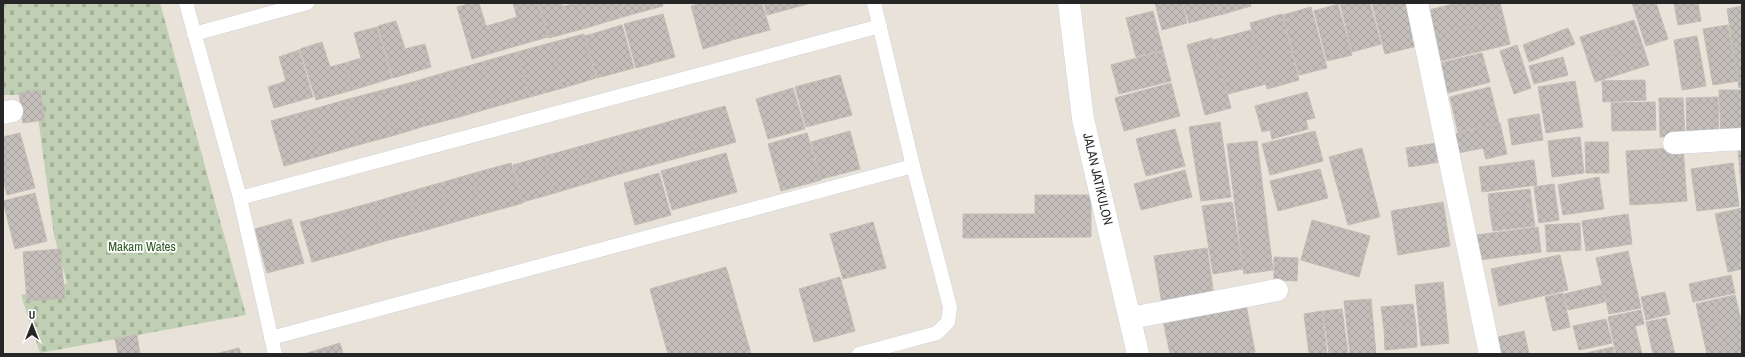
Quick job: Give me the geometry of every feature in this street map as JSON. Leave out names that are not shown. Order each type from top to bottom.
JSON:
[{"type":"street","name":"JALAN JATIKULON","points":[[1069,3],[1083,119],[1131,318],[1138,354]]},
{"type":"street","points":[[1417,3],[1490,354]]},
{"type":"street","points":[[1674,143],[1742,139]]},
{"type":"street","points":[[1131,318],[1277,290]]},
{"type":"lane","points":[[186,3],[240,198],[275,354]]},
{"type":"lane","points":[[194,34],[306,3]]},
{"type":"lane","points":[[859,354],[937,333],[948,322],[950,307],[913,166],[874,3]]},
{"type":"lane","points":[[240,198],[880,26]]},
{"type":"lane","points":[[271,338],[913,166]]},
{"type":"green space","name":"Makam Wates","points":[[3,3],[160,3],[246,315],[40,353],[21,295],[67,283],[54,235],[35,95],[3,95]]},
{"type":"building","points":[[472,3],[479,3],[486,26],[501,22],[509,48],[472,59],[457,7]]},
{"type":"building","points":[[513,3],[538,3],[548,37],[509,48],[501,22],[517,17]]},
{"type":"building","points":[[539,3],[562,3],[563,6],[579,3],[586,28],[549,38]]},
{"type":"building","points":[[579,3],[622,3],[626,16],[586,28]]},
{"type":"building","points":[[622,3],[662,3],[663,6],[626,16]]},
{"type":"building","points":[[702,3],[725,3],[736,39],[703,49],[691,6]]},
{"type":"building","points":[[725,3],[762,3],[770,30],[736,39]]},
{"type":"building","points":[[764,3],[811,3],[767,15]]},
{"type":"building","points":[[1155,3],[1182,3],[1187,23],[1162,30]]},
{"type":"building","points":[[1183,3],[1216,3],[1219,15],[1189,23]]},
{"type":"building","points":[[1217,3],[1250,3],[1251,6],[1220,15]]},
{"type":"building","points":[[1340,3],[1370,3],[1381,44],[1352,52]]},
{"type":"building","points":[[1372,3],[1406,3],[1417,46],[1385,54]]},
{"type":"building","points":[[1457,3],[1500,3],[1504,19],[1435,35],[1429,10]]},
{"type":"building","points":[[1632,3],[1656,3],[1668,39],[1646,46]]},
{"type":"building","points":[[1674,3],[1698,3],[1701,21],[1678,25]]},
{"type":"building","points":[[1338,4],[1352,55],[1327,61],[1314,11]]},
{"type":"building","points":[[1742,6],[1742,47],[1733,48],[1727,9]]},
{"type":"building","points":[[1311,7],[1327,68],[1299,75],[1283,15]]},
{"type":"building","points":[[1153,11],[1163,50],[1136,57],[1126,18]]},
{"type":"building","points":[[663,14],[675,57],[636,68],[624,24]]},
{"type":"building","points":[[1282,14],[1299,80],[1267,89],[1250,23]]},
{"type":"building","points":[[1504,19],[1510,44],[1441,61],[1435,35]]},
{"type":"building","points":[[1634,20],[1642,43],[1588,61],[1580,37]]},
{"type":"building","points":[[396,21],[405,49],[425,44],[431,67],[393,78],[378,26]]},
{"type":"building","points":[[622,25],[634,68],[597,78],[585,36]]},
{"type":"building","points":[[1728,25],[1738,81],[1713,85],[1703,29]]},
{"type":"building","points":[[377,27],[392,78],[353,90],[345,63],[361,58],[354,33]]},
{"type":"building","points":[[1568,28],[1575,44],[1529,62],[1523,45]]},
{"type":"building","points":[[1251,30],[1266,84],[1228,94],[1213,40]]},
{"type":"building","points":[[584,34],[596,78],[563,88],[550,43]]},
{"type":"building","points":[[1697,36],[1706,86],[1682,90],[1674,40]]},
{"type":"building","points":[[1212,38],[1231,108],[1205,115],[1187,45]]},
{"type":"building","points":[[322,42],[330,67],[345,63],[353,90],[316,100],[300,49]]},
{"type":"building","points":[[550,43],[563,88],[530,97],[517,52]]},
{"type":"building","points":[[1642,43],[1649,65],[1595,82],[1588,61]]},
{"type":"building","points":[[1517,45],[1531,88],[1514,94],[1500,51]]},
{"type":"building","points":[[1742,47],[1742,87],[1739,88],[1733,48]]},
{"type":"building","points":[[299,50],[313,97],[274,108],[268,87],[286,81],[279,57]]},
{"type":"building","points":[[1163,51],[1171,81],[1119,94],[1111,65]]},
{"type":"building","points":[[517,52],[530,97],[494,107],[482,62]]},
{"type":"building","points":[[1482,53],[1490,82],[1448,93],[1440,63]]},
{"type":"building","points":[[1563,57],[1568,75],[1534,84],[1529,66]]},
{"type":"building","points":[[482,62],[494,107],[459,117],[447,72]]},
{"type":"building","points":[[447,72],[459,117],[425,126],[413,82]]},
{"type":"building","points":[[840,75],[852,115],[806,127],[795,87]]},
{"type":"building","points":[[1645,80],[1646,100],[1603,102],[1602,81]]},
{"type":"building","points":[[1575,81],[1583,127],[1546,133],[1538,87]]},
{"type":"building","points":[[413,82],[425,126],[392,136],[379,91]]},
{"type":"building","points":[[1171,83],[1180,116],[1124,131],[1115,98]]},
{"type":"building","points":[[1490,87],[1499,123],[1458,132],[1450,97]]},
{"type":"building","points":[[793,88],[805,129],[768,139],[756,99]]},
{"type":"building","points":[[40,90],[45,120],[23,123],[19,93]]},
{"type":"building","points":[[1719,90],[1742,90],[1742,135],[1721,136]]},
{"type":"building","points":[[379,91],[392,136],[358,145],[345,100]]},
{"type":"building","points":[[1307,92],[1315,118],[1306,120],[1308,129],[1272,139],[1270,130],[1262,132],[1255,106]]},
{"type":"building","points":[[1718,97],[1719,138],[1687,139],[1686,98]]},
{"type":"building","points":[[1659,98],[1683,98],[1685,136],[1660,137]]},
{"type":"building","points":[[345,100],[358,145],[320,156],[307,111]]},
{"type":"building","points":[[1655,102],[1656,130],[1612,131],[1611,103]]},
{"type":"building","points":[[725,106],[736,142],[696,153],[685,117]]},
{"type":"building","points":[[307,111],[320,156],[284,166],[271,121]]},
{"type":"building","points":[[1539,114],[1543,140],[1512,145],[1508,119]]},
{"type":"building","points":[[685,117],[696,153],[660,163],[650,127]]},
{"type":"building","points":[[1220,122],[1231,197],[1201,201],[1189,127]]},
{"type":"building","points":[[1500,123],[1507,154],[1486,159],[1483,148],[1458,153],[1454,134]]},
{"type":"building","points":[[650,127],[660,163],[623,173],[613,137]]},
{"type":"building","points":[[1175,129],[1185,166],[1146,176],[1136,139]]},
{"type":"building","points":[[850,131],[860,169],[821,179],[811,142]]},
{"type":"building","points":[[1315,131],[1323,161],[1270,175],[1262,144]]},
{"type":"building","points":[[20,133],[35,188],[7,195],[3,178],[3,137]]},
{"type":"building","points":[[807,133],[821,180],[781,191],[768,144]]},
{"type":"building","points":[[613,137],[623,173],[588,183],[578,147]]},
{"type":"building","points":[[1580,137],[1584,173],[1552,177],[1548,141]]},
{"type":"building","points":[[1257,141],[1273,270],[1244,274],[1227,144]]},
{"type":"building","points":[[1585,142],[1608,142],[1609,173],[1586,173]]},
{"type":"building","points":[[1437,143],[1440,162],[1409,167],[1406,148]]},
{"type":"building","points":[[1742,146],[1742,199],[1738,147]]},
{"type":"building","points":[[578,147],[588,183],[555,193],[545,156]]},
{"type":"building","points":[[1683,147],[1687,201],[1662,203],[1658,149]]},
{"type":"building","points":[[1362,148],[1380,217],[1348,225],[1329,157]]},
{"type":"building","points":[[1658,149],[1662,203],[1630,205],[1626,151]]},
{"type":"building","points":[[726,153],[737,192],[672,210],[661,171]]},
{"type":"building","points":[[545,156],[555,193],[523,202],[513,165]]},
{"type":"building","points":[[1534,160],[1537,185],[1482,192],[1479,167]]},
{"type":"building","points":[[511,163],[523,203],[483,214],[471,174]]},
{"type":"building","points":[[1733,163],[1739,206],[1697,211],[1691,169]]},
{"type":"building","points":[[1320,169],[1328,198],[1278,211],[1270,181]]},
{"type":"building","points":[[1185,170],[1192,197],[1141,210],[1134,184]]},
{"type":"building","points":[[659,173],[671,215],[635,225],[624,183]]},
{"type":"building","points":[[471,174],[483,214],[451,223],[440,183]]},
{"type":"building","points":[[1599,177],[1604,209],[1563,215],[1558,185]]},
{"type":"building","points":[[440,183],[451,223],[419,232],[408,192]]},
{"type":"building","points":[[1554,184],[1559,220],[1539,223],[1534,187]]},
{"type":"building","points":[[1530,189],[1532,207],[1490,213],[1488,194]]},
{"type":"building","points":[[408,192],[419,232],[385,241],[374,202]]},
{"type":"building","points":[[35,193],[47,241],[15,249],[3,201]]},
{"type":"building","points":[[1035,195],[1091,195],[1091,237],[963,238],[963,214],[1035,214]]},
{"type":"building","points":[[374,202],[385,241],[349,252],[338,212]]},
{"type":"building","points":[[1232,202],[1243,269],[1213,274],[1202,206]]},
{"type":"building","points":[[1443,202],[1450,246],[1398,255],[1391,211]]},
{"type":"building","points":[[1532,207],[1535,226],[1493,231],[1490,213]]},
{"type":"building","points":[[1742,208],[1742,269],[1728,272],[1715,214]]},
{"type":"building","points":[[338,212],[349,252],[312,262],[300,222]]},
{"type":"building","points":[[1628,214],[1632,244],[1586,251],[1582,221]]},
{"type":"building","points":[[291,219],[304,263],[267,273],[255,229]]},
{"type":"building","points":[[1312,220],[1370,236],[1359,277],[1301,260]]},
{"type":"building","points":[[873,222],[886,268],[843,279],[830,234]]},
{"type":"building","points":[[1580,223],[1581,250],[1547,252],[1545,225]]},
{"type":"building","points":[[1538,227],[1541,252],[1479,260],[1476,235]]},
{"type":"building","points":[[1207,248],[1214,296],[1162,304],[1154,256]]},
{"type":"building","points":[[60,249],[65,298],[27,301],[23,252]]},
{"type":"building","points":[[1628,251],[1641,308],[1609,314],[1596,258]]},
{"type":"building","points":[[1560,255],[1568,290],[1499,306],[1491,269]]},
{"type":"building","points":[[1274,257],[1298,258],[1297,281],[1274,280]]},
{"type":"building","points":[[726,267],[751,354],[668,354],[650,289]]},
{"type":"building","points":[[1731,275],[1735,293],[1693,302],[1689,284]]},
{"type":"building","points":[[840,277],[855,331],[814,342],[799,289]]},
{"type":"building","points":[[1443,282],[1449,343],[1421,346],[1415,285]]},
{"type":"building","points":[[1602,285],[1605,302],[1568,310],[1564,294]]},
{"type":"building","points":[[1665,292],[1670,314],[1646,320],[1641,297]]},
{"type":"building","points":[[1563,293],[1570,327],[1553,331],[1545,297]]},
{"type":"building","points":[[1735,295],[1742,324],[1742,354],[1725,354],[1713,300]]},
{"type":"building","points":[[1245,299],[1255,352],[1247,354],[1170,354],[1162,315]]},
{"type":"building","points":[[1371,299],[1376,354],[1350,354],[1344,301]]},
{"type":"building","points":[[1713,300],[1725,354],[1707,354],[1696,304]]},
{"type":"building","points":[[1413,304],[1416,326],[1384,329],[1381,307]]},
{"type":"building","points":[[1342,309],[1348,354],[1329,354],[1323,311]]},
{"type":"building","points":[[1641,310],[1644,324],[1635,326],[1642,354],[1616,354],[1608,317]]},
{"type":"building","points":[[1322,311],[1327,354],[1309,354],[1304,314]]},
{"type":"building","points":[[1666,318],[1675,354],[1653,354],[1646,322]]},
{"type":"building","points":[[1606,319],[1612,343],[1579,350],[1573,326]]},
{"type":"building","points":[[1416,326],[1417,347],[1385,350],[1384,329]]},
{"type":"building","points":[[1524,331],[1529,354],[1498,354],[1494,338]]},
{"type":"building","points":[[137,335],[140,354],[118,354],[115,339]]},
{"type":"building","points":[[340,343],[343,354],[304,354]]},
{"type":"building","points":[[1613,347],[1614,354],[1582,354]]},
{"type":"building","points":[[239,348],[241,354],[215,354]]}]
